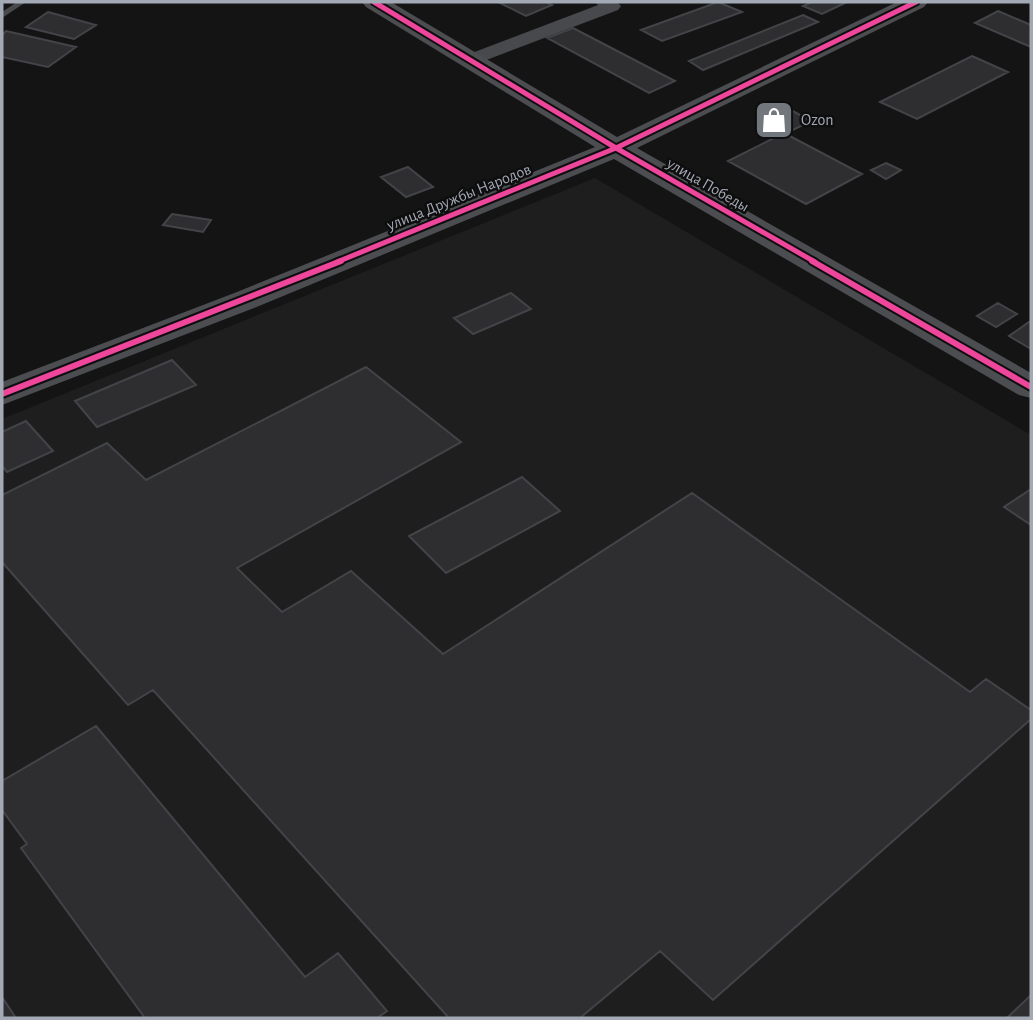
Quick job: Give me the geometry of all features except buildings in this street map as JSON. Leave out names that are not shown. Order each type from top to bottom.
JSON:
[{"type":"street","name":"улица Победы","points":[[374,2],[616,148],[1031,387]]},
{"type":"street","points":[[470,60],[612,6],[604,2]]},
{"type":"street","name":"улица Дружбы Народов","points":[[2,394],[248,299],[616,148],[916,2]]},
{"type":"lane","points":[[2,16],[22,2]]},
{"type":"shaded area","points":[[595,178],[1031,435],[1031,1018],[2,1018],[2,419]]},
{"type":"cycle path","points":[[374,2],[616,148],[1031,387]]},
{"type":"cycle path","points":[[2,394],[248,299],[616,148],[916,2]]},
{"type":"place","name":"Ozon","points":[[774,120]]}]
